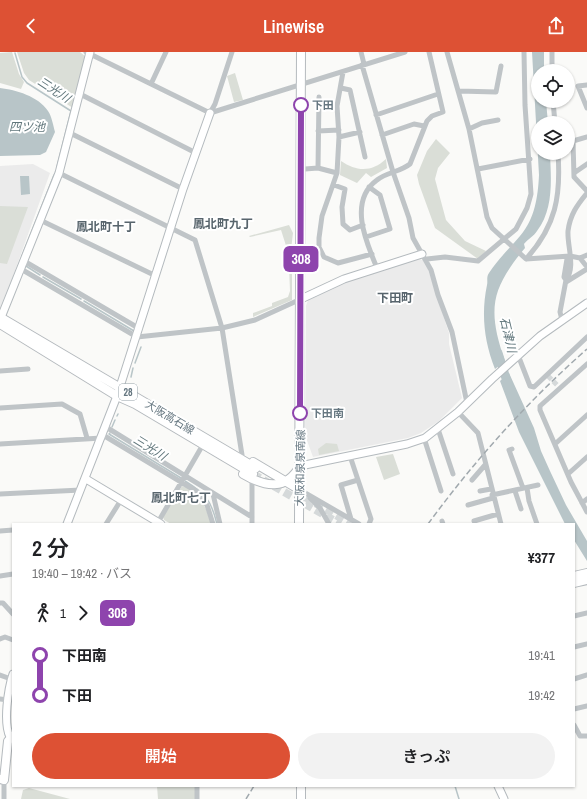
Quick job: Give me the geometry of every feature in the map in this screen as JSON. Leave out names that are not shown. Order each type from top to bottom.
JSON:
[{"type":"main road","name":"大阪和泉泉南線","points":[[299,523],[301,52]]},
{"type":"main road","name":"大阪高石線","points":[[0,320],[120,388],[254,473]]},
{"type":"main road","name":"大阪高石線","points":[[0,320],[117,396],[135,404],[254,473]]},
{"type":"main road","points":[[120,388],[139,394],[300,490]]},
{"type":"main road","points":[[117,396],[123,403],[200,448],[254,473],[261,483],[283,483],[295,475],[300,466]]},
{"type":"main road","points":[[575,582],[586,578]]},
{"type":"main road","points":[[2,780],[8,742],[12,736]]},
{"type":"main road","points":[[301,787],[301,799]]},
{"type":"street","points":[[151,84],[166,52]]},
{"type":"street","points":[[67,523],[103,436],[120,388],[172,229],[183,189],[210,113],[215,104],[232,52]]},
{"type":"street","points":[[361,52],[376,115],[393,172],[409,218],[414,243],[424,257],[452,332],[467,403]]},
{"type":"street","points":[[0,320],[59,173],[80,94],[89,53],[210,113],[405,52]]},
{"type":"street","points":[[377,268],[363,225],[361,213],[362,200],[369,187],[383,175],[404,168],[410,164],[424,126],[432,116],[443,112],[430,52]]},
{"type":"street","points":[[447,52],[469,129],[487,217],[492,228],[524,258],[580,258],[587,255]]},
{"type":"street","points":[[22,265],[82,300],[137,337],[222,328],[255,320],[344,279],[377,268],[424,257],[445,257],[478,261],[505,240],[516,229],[529,202],[531,194],[530,159],[525,105],[524,52]]},
{"type":"street","points":[[552,52],[552,64]]},
{"type":"street","points":[[459,91],[496,92],[501,66]]},
{"type":"street","points":[[343,72],[337,106],[339,130],[337,173],[322,216],[319,247],[324,257],[335,263],[341,263],[372,254]]},
{"type":"street","points":[[587,85],[578,86],[587,108]]},
{"type":"street","points":[[341,88],[350,90],[365,157]]},
{"type":"street","points":[[80,94],[196,153]]},
{"type":"street","points":[[376,115],[438,94]]},
{"type":"street","points":[[318,97],[318,168]]},
{"type":"street","points":[[469,129],[482,123],[498,120]]},
{"type":"street","points":[[382,135],[414,124],[424,126]]},
{"type":"street","points":[[318,131],[339,130]]},
{"type":"street","points":[[339,137],[360,132]]},
{"type":"street","points":[[70,133],[183,189]]},
{"type":"street","points":[[562,320],[560,312],[566,280],[564,277],[567,259],[570,258],[568,232],[570,220],[575,207],[587,192],[574,177],[573,141],[587,137]]},
{"type":"street","points":[[478,169],[530,159]]},
{"type":"street","points":[[524,258],[536,248],[553,218],[558,189],[558,160]]},
{"type":"street","points":[[574,173],[587,164]]},
{"type":"street","points":[[305,168],[318,168],[337,173]]},
{"type":"street","points":[[59,173],[172,229],[193,237],[195,240],[222,328],[242,455]]},
{"type":"street","points":[[334,185],[345,189],[342,207],[343,224],[350,230],[363,225]]},
{"type":"street","points":[[366,236],[390,229],[380,195],[369,187]]},
{"type":"street","points":[[40,220],[156,276]]},
{"type":"street","points":[[566,280],[587,268],[580,258]]},
{"type":"street","points":[[22,265],[82,300],[140,329]]},
{"type":"street","points":[[300,466],[407,444],[424,438],[458,412],[518,355],[562,320],[587,303]]},
{"type":"street","points":[[518,355],[530,386],[534,387],[587,337]]},
{"type":"street","points":[[587,364],[559,387],[540,406],[540,410],[568,474],[587,512]]},
{"type":"street","points":[[0,371],[28,369]]},
{"type":"street","points":[[0,408],[62,404],[80,414],[87,438]]},
{"type":"street","points":[[458,412],[478,434],[501,523]]},
{"type":"street","points":[[555,444],[587,415]]},
{"type":"street","points":[[106,427],[183,479],[203,498],[207,505],[213,523]]},
{"type":"street","points":[[438,428],[453,474]]},
{"type":"street","points":[[0,444],[103,436],[213,494],[252,517]]},
{"type":"street","points":[[424,438],[441,491]]},
{"type":"street","points":[[86,479],[159,523],[200,448]]},
{"type":"street","points":[[512,449],[509,450],[525,488],[537,523]]},
{"type":"street","points":[[350,456],[371,519],[369,523]]},
{"type":"street","points":[[568,474],[587,457]]},
{"type":"street","points":[[472,480],[485,465]]},
{"type":"street","points":[[252,523],[254,473]]},
{"type":"street","points":[[351,519],[341,485],[358,480]]},
{"type":"street","points":[[468,505],[515,490],[538,485]]},
{"type":"street","points":[[480,491],[491,489]]},
{"type":"street","points":[[0,494],[80,490]]},
{"type":"street","points":[[300,490],[357,523]]},
{"type":"street","points":[[300,490],[314,501],[328,523]]},
{"type":"street","points":[[515,490],[521,509]]},
{"type":"street","points":[[213,494],[220,523]]},
{"type":"street","points":[[582,503],[587,499]]},
{"type":"street","points":[[107,523],[121,500]]},
{"type":"street","points":[[474,521],[498,514]]},
{"type":"street","points":[[0,531],[12,530]]},
{"type":"street","points":[[0,576],[12,574]]},
{"type":"street","points":[[0,603],[2,603],[12,613]]},
{"type":"street","points":[[575,616],[587,613]]},
{"type":"street","points":[[0,640],[6,637],[12,640]]},
{"type":"street","points":[[575,647],[587,644]]},
{"type":"street","points":[[0,675],[12,676],[8,700],[7,723],[12,736]]},
{"type":"street","points":[[575,679],[587,675]]},
{"type":"street","points":[[0,699],[8,700]]},
{"type":"street","points":[[575,709],[587,706]]},
{"type":"street","points":[[575,727],[580,736],[587,736]]},
{"type":"street","points":[[2,780],[4,799]]},
{"type":"street","points":[[197,787],[197,799]]},
{"type":"street","points":[[498,787],[504,799]]},
{"type":"shaded area","points":[[12,52],[19,74],[24,82],[21,89],[0,83],[0,53]]},
{"type":"shaded area","points":[[17,52],[80,52],[86,57],[73,108],[29,80],[24,73]]},
{"type":"shaded area","points":[[235,73],[243,100],[234,102],[227,76]]},
{"type":"shaded area","points":[[436,139],[450,153],[438,168],[435,179],[446,220],[465,241],[486,251],[478,259],[435,228],[419,184],[417,175],[427,151]]},
{"type":"shaded area","points":[[386,159],[387,168],[371,177],[366,173],[357,183],[340,175],[341,161],[347,165],[364,169],[375,166]]},
{"type":"shaded area","points":[[33,164],[50,173],[2,307],[0,308],[0,166]]},
{"type":"shaded area","points":[[0,206],[28,207],[7,264],[0,263]]},
{"type":"shaded area","points":[[289,225],[293,233],[290,258],[281,230],[249,236]]},
{"type":"shaded area","points":[[419,259],[423,260],[427,266],[449,333],[449,344],[462,398],[439,421],[421,433],[408,438],[313,457],[305,435],[306,306],[308,300],[344,283]]},
{"type":"shaded area","points":[[292,265],[292,300],[253,317],[253,313],[272,306],[272,303],[288,297],[290,291],[289,266]]},
{"type":"shaded area","points":[[326,443],[337,444],[339,451],[319,455],[318,449]]},
{"type":"shaded area","points":[[393,454],[400,474],[384,480],[376,457]]},
{"type":"shaded area","points":[[182,486],[194,491],[202,500],[211,523],[169,523],[164,520],[163,517]]},
{"type":"shaded area","points":[[157,787],[195,787],[195,799],[158,799]]},
{"type":"shaded area","points":[[29,788],[70,799],[21,799],[23,790]]},
{"type":"water","points":[[532,52],[544,52],[544,64],[533,64]]},
{"type":"water","name":"四ツ池","points":[[0,88],[20,92],[33,98],[39,101],[48,111],[55,132],[46,152],[40,155],[0,156]]},
{"type":"water","points":[[535,108],[547,108],[547,116],[536,116]]},
{"type":"water","points":[[538,160],[550,160],[550,194],[546,213],[536,233],[524,244],[525,248],[514,262],[499,288],[494,313],[499,343],[505,361],[495,369],[488,348],[484,317],[488,276],[496,263],[520,236],[529,222],[535,207],[539,175]]},
{"type":"water","points":[[20,176],[29,176],[30,194],[21,195]]},
{"type":"water","points":[[509,373],[534,428],[541,451],[550,471],[566,505],[587,541],[587,561],[575,542],[575,523],[564,523],[519,432],[500,381]]},
{"type":"waterway","name":"三光川","points":[[15,53],[22,77],[27,83],[71,111],[57,167]]},
{"type":"waterway","name":"三光川","points":[[22,256],[54,175]]},
{"type":"waterway","name":"三光川","points":[[26,266],[40,275]]},
{"type":"waterway","name":"三光川","points":[[43,277],[81,299]]},
{"type":"waterway","name":"三光川","points":[[84,301],[134,331]]},
{"type":"waterway","name":"三光川","points":[[135,363],[141,347]]},
{"type":"waterway","name":"石津川","points":[[498,353],[509,388]]},
{"type":"waterway","name":"三光川","points":[[131,377],[133,368]]},
{"type":"waterway","name":"三光川","points":[[112,427],[115,420]]},
{"type":"waterway","name":"三光川","points":[[110,433],[109,434],[181,478]]},
{"type":"waterway","name":"三光川","points":[[185,481],[207,498],[217,523]]},
{"type":"waterway","name":"三光川","points":[[455,787],[459,799]]},
{"type":"tunnel","points":[[548,376],[557,385]]},
{"type":"tunnel","points":[[253,474],[338,523]]},
{"type":"tunnel","points":[[295,491],[349,523]]},
{"type":"railway","points":[[429,523],[464,477],[503,432],[543,390],[587,349]]},
{"type":"railway","points":[[246,799],[253,787]]},
{"type":"bus line","name":"308","points":[[300,413],[301,105]]},
{"type":"place","name":"下田","points":[[301,105]]},
{"type":"place","name":"下田南","points":[[300,413]]},
{"type":"district","name":"鳳北町九丁","points":[[223,224]]},
{"type":"district","name":"鳳北町十丁","points":[[106,227]]},
{"type":"district","name":"下田町","points":[[395,298]]},
{"type":"district","name":"鳳北町七丁","points":[[181,498]]}]
